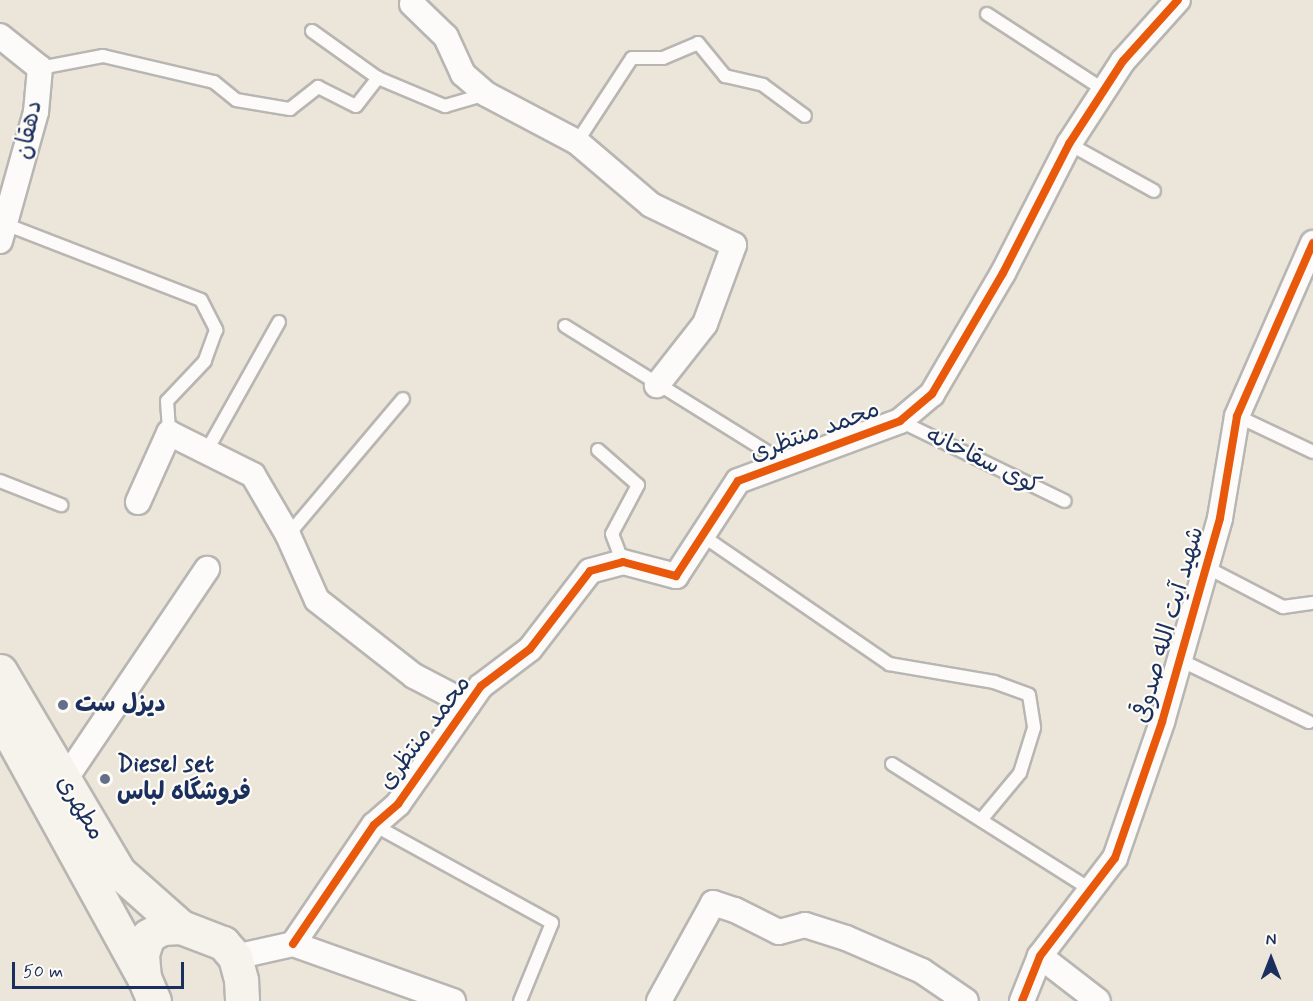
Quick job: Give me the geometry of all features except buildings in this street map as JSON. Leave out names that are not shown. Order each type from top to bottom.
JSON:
[{"type":"main road","name":"مطهری","points":[[0,671],[119,872],[181,927]]},
{"type":"main road","name":"مطهری","points":[[0,716],[149,990]]},
{"type":"main road","points":[[149,990],[142,954],[148,936],[162,928],[181,927],[223,943],[235,957],[241,980],[242,1001]]},
{"type":"street","name":"محمد منتظری","points":[[293,944],[374,825],[398,804],[481,686],[530,649],[590,571],[623,562],[676,576],[738,481],[900,421],[932,394],[1003,273],[1069,144],[1123,61],[1174,1]]},
{"type":"street","points":[[412,3],[446,37],[463,74],[486,94],[577,142],[651,205],[734,245],[705,324],[657,385]]},
{"type":"street","name":"دهقان","points":[[0,36],[40,68],[36,112],[2,232]]},
{"type":"street","name":"شهید آیت الله صدوقی","points":[[1022,1001],[1040,956],[1115,858],[1162,722],[1220,518],[1237,416],[1313,243]]},
{"type":"street","points":[[138,502],[169,433],[253,475],[288,535],[317,600],[414,676],[468,705]]},
{"type":"street","points":[[64,782],[207,569]]},
{"type":"street","points":[[659,1001],[712,903],[735,910],[779,932],[804,926],[846,938],[922,971],[966,1001]]},
{"type":"street","points":[[235,957],[293,944],[453,1001]]},
{"type":"street","points":[[1040,956],[1098,1001]]},
{"type":"lane","points":[[987,14],[1104,90]]},
{"type":"lane","points":[[312,31],[378,78],[445,106],[486,94]]},
{"type":"lane","points":[[577,142],[632,58],[663,58],[698,43],[725,76],[763,85],[805,116]]},
{"type":"lane","points":[[40,68],[103,56],[214,82],[236,100],[290,109],[318,87],[356,106],[378,78]]},
{"type":"lane","points":[[1069,144],[1154,191]]},
{"type":"lane","points":[[2,232],[201,300],[216,330],[205,361],[167,401],[169,433]]},
{"type":"lane","points":[[206,452],[279,322]]},
{"type":"lane","points":[[565,326],[785,463]]},
{"type":"lane","points":[[288,535],[403,399]]},
{"type":"lane","points":[[1237,416],[1313,452]]},
{"type":"lane","name":"کوی سقاخانه","points":[[900,421],[1065,501]]},
{"type":"lane","points":[[598,450],[638,485],[612,534],[623,562]]},
{"type":"lane","points":[[0,481],[61,505]]},
{"type":"lane","points":[[703,536],[889,664],[994,682],[1029,695],[1034,728],[1020,773],[981,820]]},
{"type":"lane","points":[[1206,567],[1283,607],[1313,603]]},
{"type":"lane","points":[[1180,660],[1309,722]]},
{"type":"lane","points":[[892,764],[1091,890]]},
{"type":"lane","points":[[374,825],[552,923],[520,1001]]},
{"type":"cycle path","points":[[293,944],[374,825],[398,804],[481,686],[530,649],[590,571],[623,562],[676,576],[738,481],[900,421],[932,394],[1003,273],[1069,144],[1123,61],[1178,0]]},
{"type":"cycle path","points":[[1022,1001],[1040,956],[1115,858],[1162,722],[1220,518],[1237,416],[1313,243]]},
{"type":"place","name":"دیزل ست","points":[[63,705]]},
{"type":"place","name":"Diesel set فروشگاه لباس","points":[[105,779]]}]
